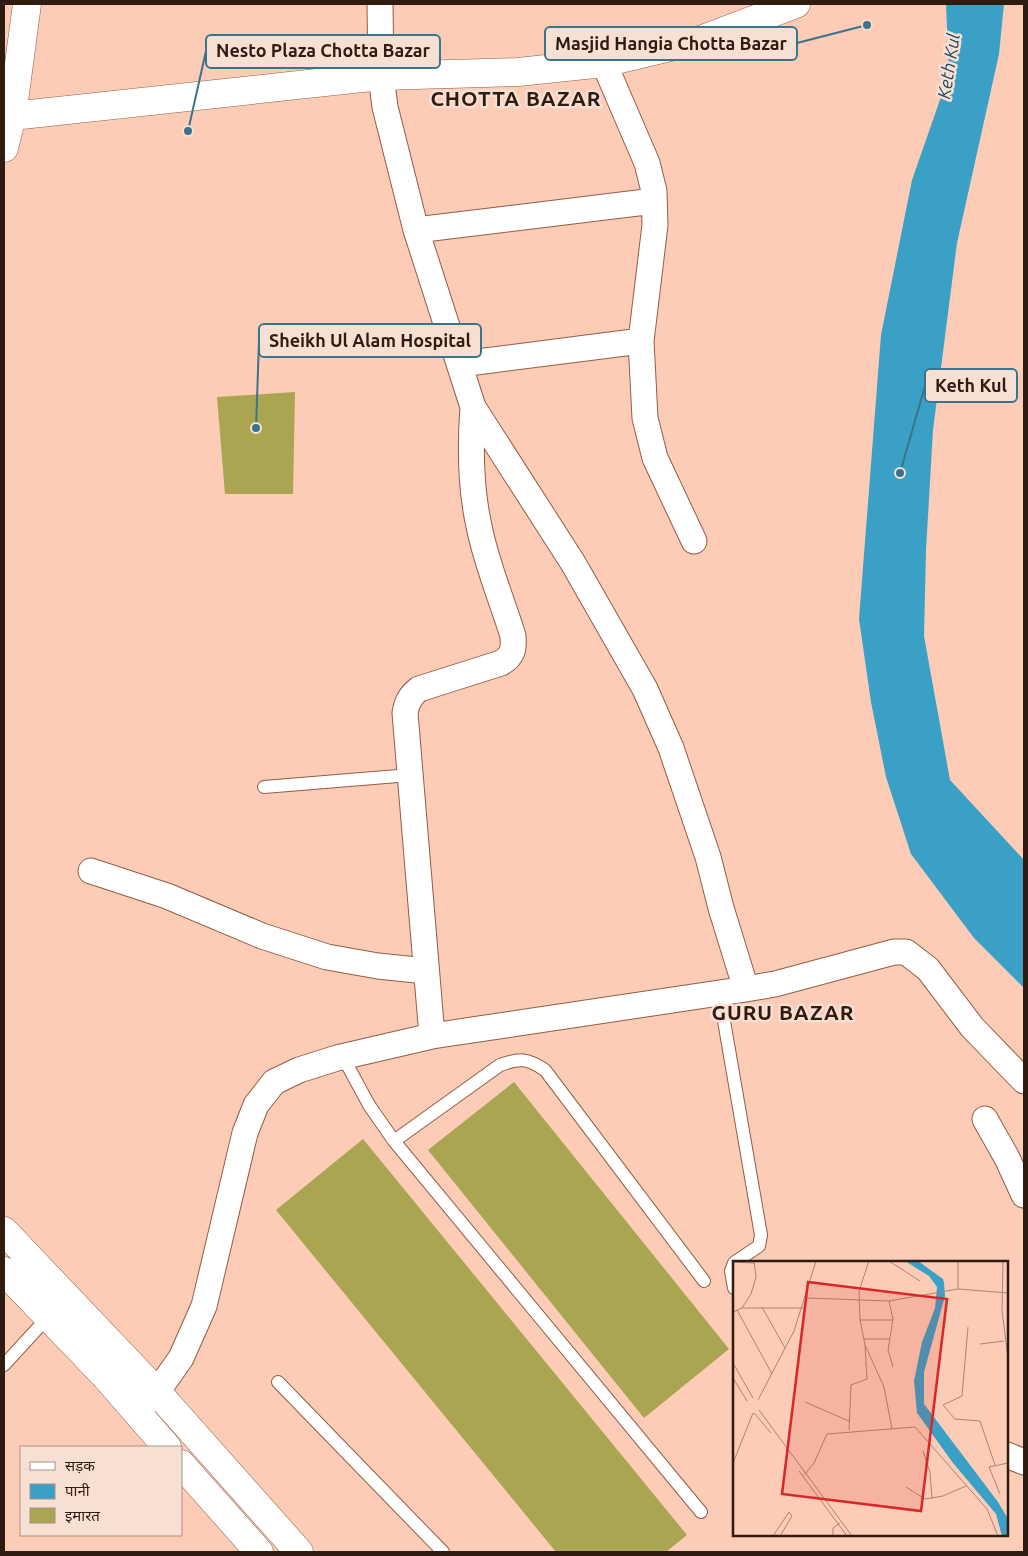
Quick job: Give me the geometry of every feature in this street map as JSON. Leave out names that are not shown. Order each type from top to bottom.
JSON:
[{"type":"main road","points":[[4,148],[12,116],[27,4]]},
{"type":"main road","points":[[12,116],[381,76],[518,72],[604,63],[700,40],[796,4]]},
{"type":"main road","points":[[4,1231],[157,1392],[299,1552]]},
{"type":"main road","points":[[4,1271],[166,1446]]},
{"type":"main road","points":[[182,1465],[259,1552]]},
{"type":"street","points":[[380,4],[381,76],[385,107],[416,230],[461,364],[473,407],[573,563],[645,689],[671,748],[699,830],[746,989]]},
{"type":"street","points":[[604,63],[647,163],[654,201],[655,225],[641,341],[645,418],[655,458],[694,541]]},
{"type":"street","points":[[416,230],[654,201]]},
{"type":"street","points":[[461,364],[641,341]]},
{"type":"street","points":[[432,1036],[405,713],[410,696],[419,689],[501,663],[509,658],[514,648],[513,636],[479,527],[471,457],[473,407]]},
{"type":"street","points":[[91,871],[167,896],[262,936],[327,956],[378,966],[426,971]]},
{"type":"street","points":[[136,1412],[157,1392],[181,1358],[204,1306],[245,1133],[256,1105],[274,1082],[298,1070],[342,1057],[432,1036],[775,984],[894,952],[906,952],[928,970],[972,1027],[1024,1080]]},
{"type":"street","points":[[985,1119],[1007,1158],[1024,1195]]},
{"type":"street","points":[[1008,1455],[1024,1462]]},
{"type":"lane","points":[[264,787],[410,775]]},
{"type":"lane","points":[[720,992],[760,1235],[759,1246],[738,1261]]},
{"type":"lane","points":[[342,1057],[369,1105],[394,1141],[701,1512]]},
{"type":"lane","points":[[394,1141],[500,1065],[517,1059],[533,1062],[545,1070],[704,1281]]},
{"type":"lane","points":[[733,1267],[731,1271],[733,1282]]},
{"type":"lane","points":[[4,1365],[48,1317]]},
{"type":"lane","points":[[278,1382],[443,1552]]},
{"type":"water","name":"Keth Kul","points":[[946,4],[1004,4],[999,54],[957,243],[933,430],[926,550],[924,636],[950,780],[1024,860],[1024,988],[974,938],[911,854],[886,777],[871,702],[859,619],[881,335],[912,180],[949,74]]},
{"type":"building","points":[[295,392],[293,494],[225,494],[217,397]]},
{"type":"building","points":[[514,1082],[729,1349],[644,1418],[428,1150]]},
{"type":"building","points":[[363,1139],[687,1535],[666,1552],[556,1552],[276,1210]]},
{"type":"place","name":"Masjid Hangia Chotta Bazar","points":[[867,25]]},
{"type":"place","name":"Nesto Plaza Chotta Bazar","points":[[188,131]]},
{"type":"place","name":"Sheikh Ul Alam Hospital","points":[[256,428]]},
{"type":"place","name":"Keth Kul","points":[[900,473]]},
{"type":"district","name":"CHOTTA BAZAR","points":[[516,98]]},
{"type":"district","name":"GURU BAZAR","points":[[783,1012]]}]
